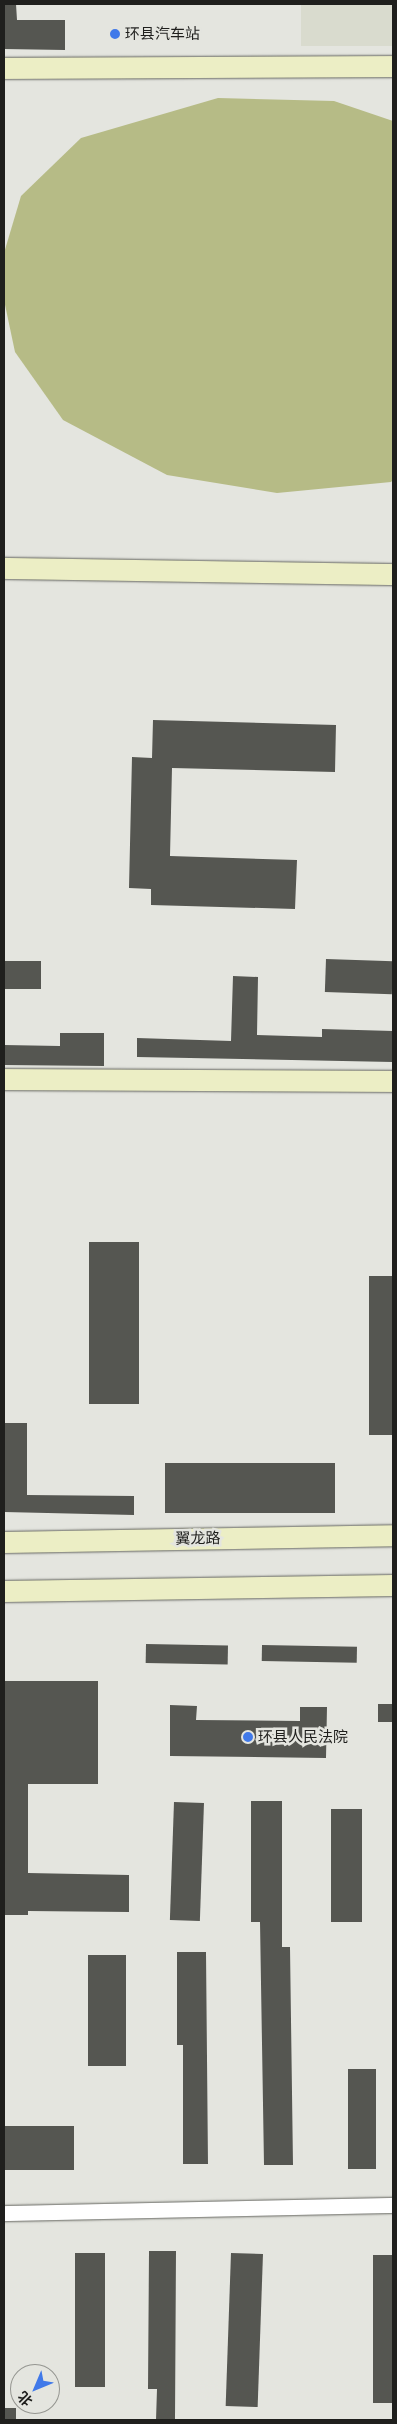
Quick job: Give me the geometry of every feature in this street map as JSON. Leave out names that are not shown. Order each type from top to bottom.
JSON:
[{"type":"street","points":[[4,68],[393,66]]},
{"type":"street","points":[[4,568],[393,574]]},
{"type":"street","points":[[4,1079],[393,1081]]},
{"type":"street","name":"翼龙路","points":[[4,1542],[393,1535]]},
{"type":"street","points":[[4,1590],[393,1585]]},
{"type":"street","points":[[4,2213],[393,2205]]},
{"type":"shaded area","points":[[301,4],[393,4],[393,46],[301,46]]},
{"type":"green space","points":[[218,98],[334,101],[393,121],[393,480],[391,482],[277,493],[167,475],[63,420],[15,352],[4,300],[4,253],[21,196],[81,138]]},
{"type":"building","points":[[4,4],[16,4],[17,20],[65,20],[65,50],[4,49]]},
{"type":"building","points":[[153,720],[336,725],[335,772],[172,768],[170,856],[297,860],[295,909],[151,905],[151,889],[129,888],[132,757],[152,758]]},
{"type":"building","points":[[326,959],[393,961],[392,994],[325,992]]},
{"type":"building","points":[[4,961],[41,961],[41,989],[4,989]]},
{"type":"building","points":[[233,976],[258,977],[257,1035],[322,1037],[322,1029],[393,1031],[393,1062],[137,1057],[137,1038],[231,1041]]},
{"type":"building","points":[[60,1033],[104,1033],[104,1066],[4,1065],[4,1045],[60,1046]]},
{"type":"building","points":[[89,1242],[139,1242],[139,1404],[89,1404]]},
{"type":"building","points":[[369,1276],[393,1276],[393,1435],[369,1435]]},
{"type":"building","points":[[4,1423],[27,1423],[27,1495],[134,1496],[134,1515],[4,1512]]},
{"type":"building","points":[[165,1463],[335,1463],[335,1513],[165,1513]]},
{"type":"building","points":[[146,1644],[228,1645],[228,1664],[146,1663]]},
{"type":"building","points":[[262,1645],[357,1647],[357,1663],[262,1661]]},
{"type":"building","points":[[4,1681],[98,1681],[98,1784],[28,1784],[28,1873],[129,1875],[129,1912],[28,1911],[28,1915],[4,1915]]},
{"type":"building","points":[[378,1704],[393,1704],[393,1722],[378,1722]]},
{"type":"building","points":[[170,1705],[197,1706],[196,1720],[300,1721],[300,1707],[327,1707],[326,1758],[170,1756]]},
{"type":"building","points":[[251,1801],[282,1801],[282,1947],[290,1947],[293,2165],[264,2165],[260,1922],[251,1922]]},
{"type":"building","points":[[174,1802],[204,1803],[200,1921],[170,1920]]},
{"type":"building","points":[[331,1809],[362,1809],[362,1922],[331,1922]]},
{"type":"building","points":[[177,1952],[206,1952],[208,2164],[183,2164],[183,2045],[177,2045]]},
{"type":"building","points":[[88,1955],[126,1955],[126,2066],[88,2066]]},
{"type":"building","points":[[348,2069],[376,2069],[376,2169],[348,2169]]},
{"type":"building","points":[[4,2126],[74,2126],[74,2170],[4,2170]]},
{"type":"building","points":[[149,2251],[176,2251],[175,2420],[156,2420],[157,2389],[148,2389]]},
{"type":"building","points":[[75,2253],[105,2253],[105,2387],[75,2387]]},
{"type":"building","points":[[231,2253],[263,2254],[258,2407],[226,2406]]},
{"type":"building","points":[[373,2255],[393,2255],[393,2403],[373,2403]]},
{"type":"building","points":[[4,2408],[10,2408],[10,2414],[16,2414],[16,2420],[4,2420]]},
{"type":"place","name":"环县汽车站","points":[[115,34]]},
{"type":"place","name":"环县人民法院","points":[[248,1737]]}]
